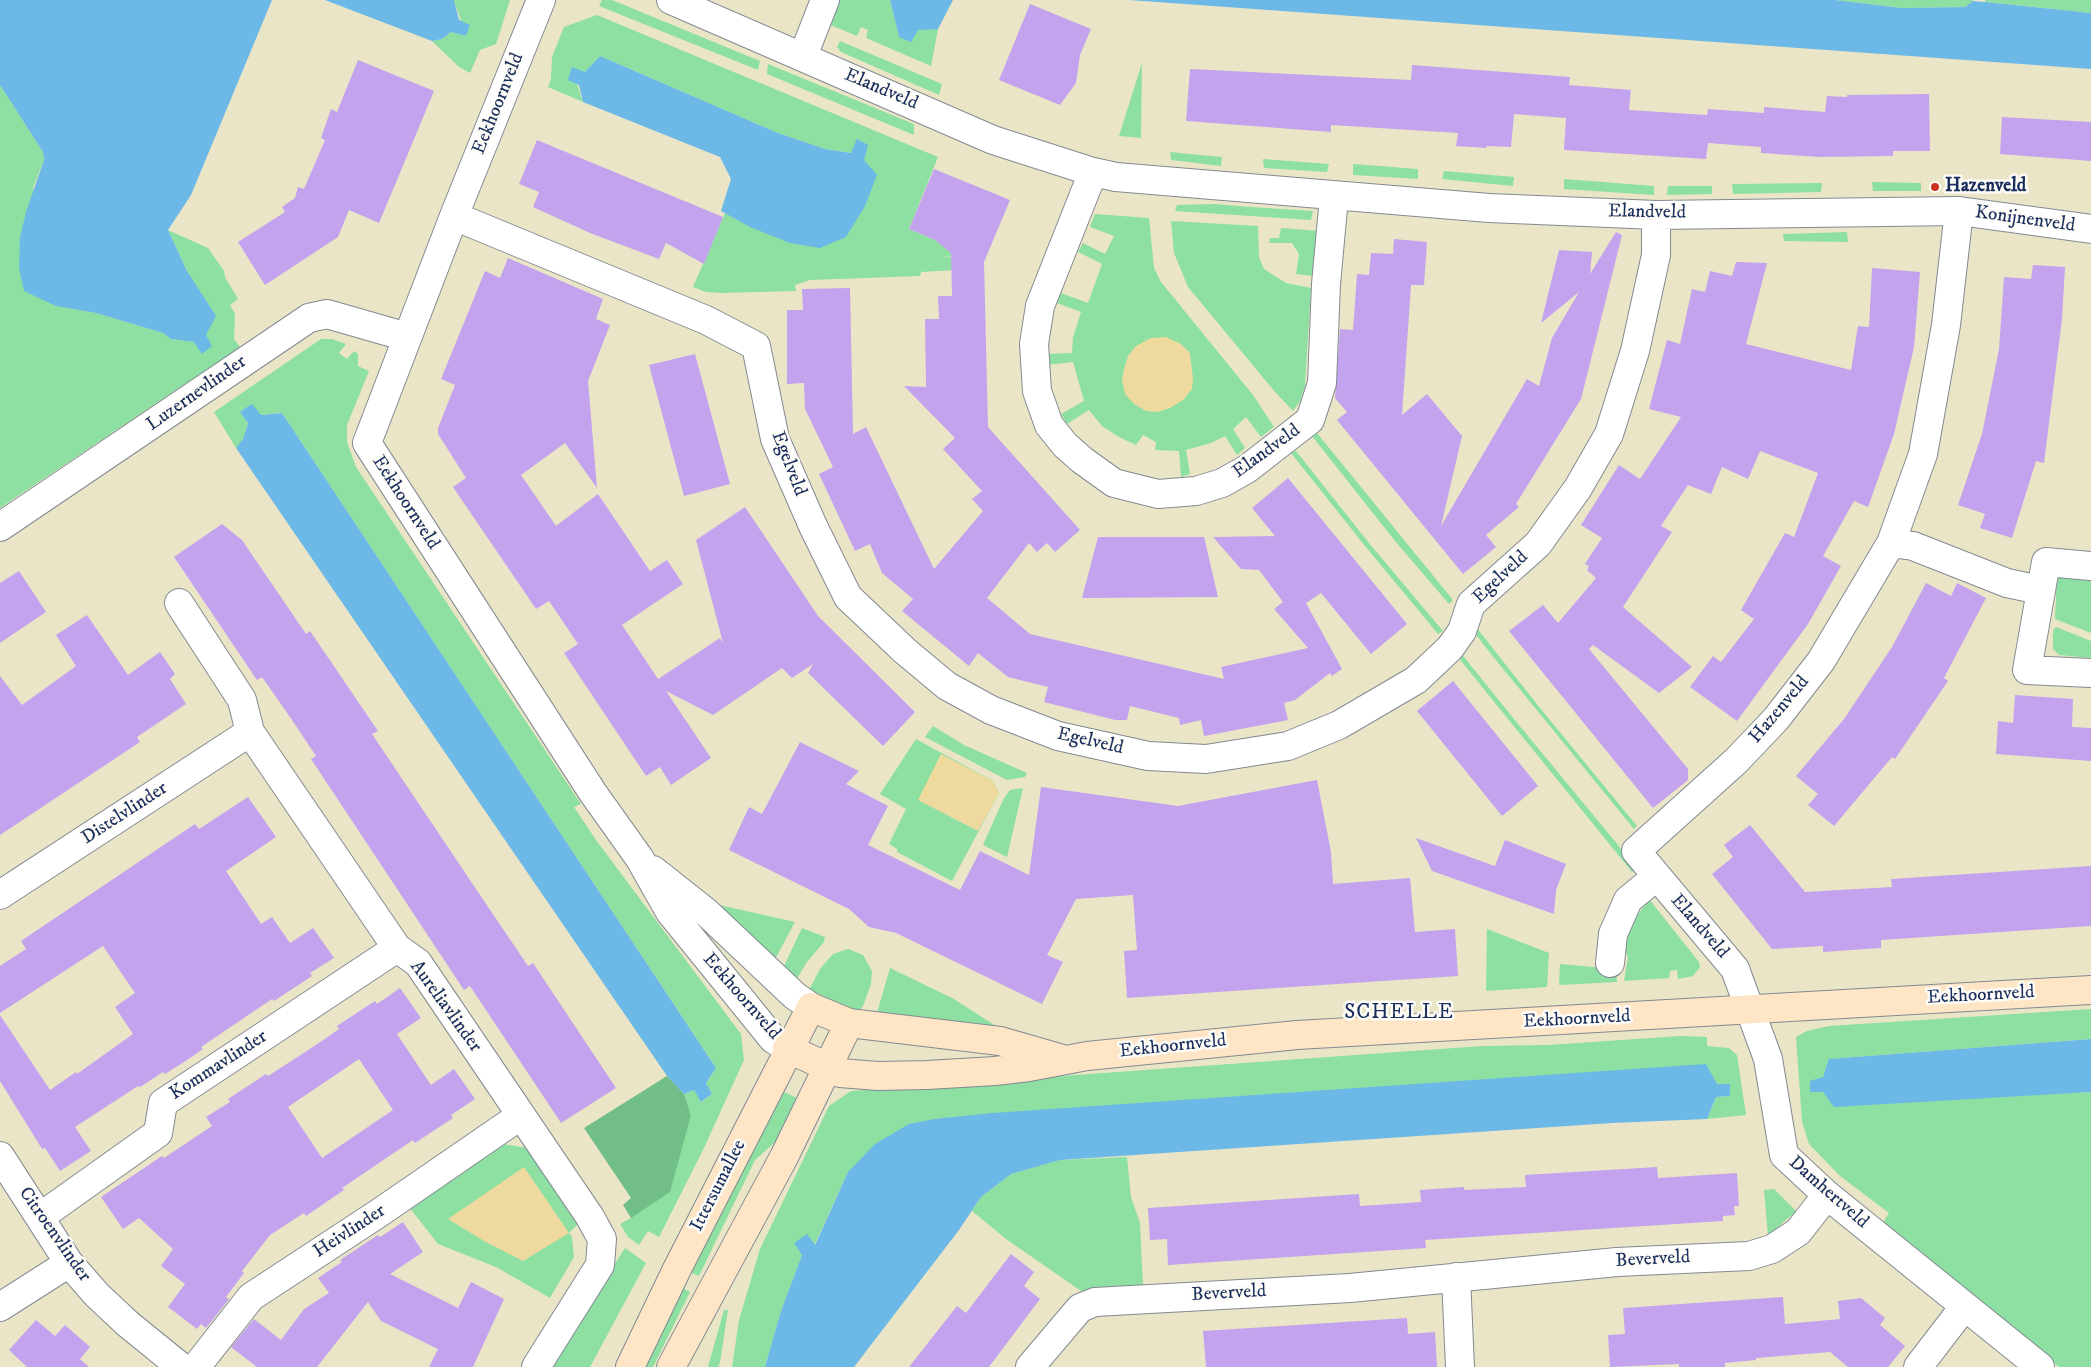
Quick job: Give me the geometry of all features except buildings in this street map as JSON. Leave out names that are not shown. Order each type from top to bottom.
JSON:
[{"type":"street","name":"Eekhoornveld","points":[[541,0],[454,216],[367,443],[593,793],[640,859],[670,912],[773,1039],[840,1073],[878,1076],[927,1075],[1029,1067],[1063,1059],[1297,1035],[2091,990]]},
{"type":"street","name":"Elandveld","points":[[671,0],[993,140],[1092,172],[1116,177],[1334,197],[1489,208],[1656,215],[1959,212]]},
{"type":"street","points":[[803,56],[825,0]]},
{"type":"street","name":"Elandveld","points":[[1092,172],[1040,306],[1034,344],[1037,391],[1049,425],[1076,455],[1114,483],[1158,494],[1196,491],[1222,483],[1247,469],[1310,420],[1322,383],[1326,284],[1334,197]]},
{"type":"street","name":"Konijnenveld","points":[[1959,212],[2091,229]]},
{"type":"street","name":"Hazenveld","points":[[1636,851],[1736,761],[1776,719],[1821,661],[1891,543],[1923,454],[1946,325],[1959,212]]},
{"type":"street","name":"Egelveld","points":[[454,216],[706,320],[756,346],[775,439],[813,526],[848,598],[905,652],[947,686],[990,710],[1058,736],[1148,756],[1206,759],[1288,746],[1339,725],[1416,680],[1450,648],[1462,631],[1471,604],[1538,544],[1578,488],[1609,434],[1635,351],[1656,255],[1656,215]]},
{"type":"street","name":"Luzernevlinder","points":[[0,527],[309,318],[327,314],[407,338]]},
{"type":"street","points":[[1891,543],[1913,546],[2007,583],[2040,590]]},
{"type":"street","points":[[2091,566],[2046,562],[2040,590],[2038,617],[2027,670],[2091,673]]},
{"type":"street","name":"Aureliavlinder","points":[[179,603],[242,700],[250,732],[397,948],[418,963],[590,1217],[602,1239],[600,1265],[536,1367]]},
{"type":"street","name":"Distelvlinder","points":[[0,895],[250,732]]},
{"type":"street","name":"Elandveld","points":[[1636,851],[1735,969],[1752,1010]]},
{"type":"street","name":"Eekhoornveld","points":[[640,859],[706,912],[795,996],[810,1007],[849,1023],[1000,1041],[1063,1059]]},
{"type":"street","points":[[1610,963],[1613,934],[1628,900],[1656,877]]},
{"type":"street","name":"Kommavlinder","points":[[40,1217],[158,1133],[163,1103],[397,948]]},
{"type":"street","name":"Ittersumallee","points":[[630,1367],[810,1007]]},
{"type":"street","name":"Damhertveld","points":[[1752,1010],[1768,1059],[1784,1155],[1827,1195],[2040,1367]]},
{"type":"street","points":[[671,1367],[740,1240],[849,1023]]},
{"type":"street","name":"Heivlinder","points":[[196,1367],[251,1297],[379,1213],[520,1116]]},
{"type":"street","name":"Citroenvlinder","points":[[0,1156],[69,1263],[122,1318],[182,1367]]},
{"type":"street","name":"Beverveld","points":[[1030,1367],[1080,1308],[1095,1302],[1350,1288],[1617,1262],[1749,1256],[1772,1249],[1798,1232],[1827,1195]]},
{"type":"street","points":[[0,1307],[69,1263]]},
{"type":"street","points":[[1456,1277],[1460,1367]]},
{"type":"street","points":[[1918,1367],[1964,1307]]},
{"type":"green space","points":[[454,0],[510,0],[496,44],[480,50],[470,73],[459,67],[432,41],[442,39],[451,32],[466,36]]},
{"type":"green space","points":[[602,0],[612,0],[760,61],[758,70],[599,6]]},
{"type":"green space","points":[[838,0],[890,0],[899,37],[918,29],[938,29],[931,66],[866,38],[868,30],[861,27],[857,36],[828,24]]},
{"type":"green space","points":[[1835,0],[1973,1],[1965,7],[1901,8]]},
{"type":"green space","points":[[1985,0],[2091,0],[2091,13],[1985,2]]},
{"type":"green space","points":[[597,15],[938,157],[909,229],[935,240],[957,257],[938,256],[956,258],[955,270],[921,272],[920,276],[810,280],[795,285],[796,291],[721,293],[706,292],[693,287],[725,213],[750,227],[852,153],[825,149],[778,133],[600,56],[585,72],[572,68],[583,102],[548,87],[551,79],[552,57],[564,27]]},
{"type":"green space","points":[[840,41],[942,84],[939,95],[841,52],[837,47]]},
{"type":"green space","points":[[1142,63],[1141,138],[1119,136]]},
{"type":"green space","points":[[768,64],[914,124],[914,135],[767,74]]},
{"type":"green space","points":[[0,85],[43,152],[44,160],[33,188],[56,306],[96,313],[163,333],[171,339],[195,342],[202,353],[206,335],[187,271],[168,230],[208,248],[224,271],[225,277],[238,299],[230,305],[235,314],[234,339],[240,347],[0,508]]},
{"type":"green space","points":[[1170,152],[1222,157],[1221,166],[1171,160]]},
{"type":"green space","points":[[1263,159],[1329,164],[1327,172],[1264,168]]},
{"type":"green space","points":[[1353,164],[1418,169],[1418,179],[1353,175]]},
{"type":"green space","points":[[1444,171],[1514,177],[1513,186],[1442,179]]},
{"type":"green space","points":[[1564,179],[1654,186],[1654,195],[1564,189]]},
{"type":"green space","points":[[1872,182],[1921,183],[1921,191],[1873,191]]},
{"type":"green space","points":[[1822,183],[1821,192],[1733,194],[1732,184]]},
{"type":"green space","points":[[1668,186],[1712,186],[1712,194],[1667,195]]},
{"type":"green space","points":[[1214,204],[1313,211],[1311,220],[1175,211],[1177,205]]},
{"type":"green space","points":[[1095,214],[1149,218],[1154,268],[1161,282],[1253,395],[1274,427],[1261,437],[1246,417],[1233,429],[1245,448],[1237,455],[1225,436],[1211,443],[1186,450],[1190,474],[1181,477],[1179,451],[1155,450],[1156,442],[1143,435],[1136,445],[1102,426],[1089,410],[1067,424],[1061,414],[1084,401],[1073,362],[1047,365],[1046,354],[1072,353],[1073,337],[1081,312],[1057,303],[1061,293],[1088,303],[1102,264],[1078,252],[1083,243],[1105,254],[1114,236],[1090,227]]},
{"type":"green space","points":[[1171,221],[1258,226],[1259,257],[1264,269],[1286,283],[1311,288],[1305,386],[1300,401],[1293,411],[1188,287],[1174,253]]},
{"type":"green space","points":[[1281,228],[1319,231],[1315,276],[1296,274],[1299,254],[1292,243],[1269,243],[1270,238],[1279,238]]},
{"type":"green space","points":[[1847,232],[1848,242],[1784,241],[1783,234]]},
{"type":"green space","points":[[321,339],[332,339],[346,344],[339,353],[347,359],[354,351],[358,354],[358,366],[369,371],[347,425],[347,442],[356,467],[581,804],[574,807],[596,840],[741,1034],[744,1060],[703,1150],[659,1237],[648,1231],[639,1245],[628,1237],[620,1224],[631,1218],[691,1115],[684,1094],[694,1090],[702,1102],[712,1094],[706,1083],[716,1068],[282,413],[260,415],[240,412],[248,422],[243,439],[236,448],[214,412]]},
{"type":"green space","points":[[1317,433],[1453,600],[1449,604],[1395,541],[1312,436]]},
{"type":"green space","points":[[1296,451],[1369,543],[1443,631],[1438,634],[1365,546],[1291,453]]},
{"type":"green space","points":[[2057,574],[2091,576],[2091,633],[2055,619]]},
{"type":"green space","points":[[1476,627],[1637,826],[1634,829],[1473,631]]},
{"type":"green space","points":[[2056,627],[2091,641],[2091,658],[2059,655],[2053,649],[2053,630]]},
{"type":"green space","points":[[1460,652],[1637,868],[1632,872],[1457,656]]},
{"type":"green space","points":[[933,726],[964,745],[1027,773],[1025,777],[1007,780],[925,737]]},
{"type":"green space","points":[[916,739],[993,781],[999,793],[952,881],[897,852],[897,849],[889,844],[906,809],[880,794]]},
{"type":"green space","points":[[1023,788],[1007,857],[983,845],[1003,800],[1010,790]]},
{"type":"green space","points":[[1649,899],[1699,962],[1700,967],[1693,976],[1678,979],[1677,970],[1670,971],[1669,978],[1624,981],[1628,957],[1624,948],[1632,923]]},
{"type":"green space","points":[[715,904],[795,922],[774,961]]},
{"type":"green space","points":[[802,928],[825,937],[824,942],[807,962],[796,980],[783,968]]},
{"type":"green space","points":[[1487,929],[1549,953],[1547,987],[1486,991]]},
{"type":"green space","points":[[848,949],[863,955],[872,971],[871,984],[863,1006],[858,1012],[841,1009],[809,990],[820,969],[833,954]]},
{"type":"green space","points":[[1560,964],[1616,969],[1617,982],[1559,985]]},
{"type":"green space","points":[[890,968],[954,999],[1002,1030],[876,1016]]},
{"type":"green space","points":[[2091,1009],[2091,1039],[1830,1059],[1823,1077],[1810,1082],[1810,1091],[1945,1099],[2091,1092],[2091,1367],[2059,1367],[1881,1226],[1889,1213],[1840,1176],[1809,1144],[1802,1121],[1796,1037],[1807,1031],[1829,1026]]},
{"type":"green space","points":[[1680,1036],[1707,1037],[1707,1046],[1729,1048],[1737,1055],[1746,1115],[1707,1119],[1716,1097],[1730,1096],[1729,1084],[1717,1084],[1101,1107],[934,1119],[848,1172],[814,1246],[802,1255],[781,1311],[765,1367],[732,1367],[739,1320],[760,1249],[829,1106],[851,1091],[1482,1046],[1548,1045]]},
{"type":"green space","points":[[667,1076],[684,1094],[691,1115],[670,1192],[631,1218],[623,1205],[631,1198],[584,1128]]},
{"type":"green space","points":[[780,1090],[801,1100],[783,1135],[755,1160],[699,1276],[690,1272]]},
{"type":"green space","points":[[503,1144],[528,1148],[578,1224],[569,1233],[572,1237],[574,1257],[550,1298],[496,1267],[438,1244],[409,1207]]},
{"type":"green space","points":[[1127,1157],[1131,1197],[1140,1223],[1143,1287],[1084,1293],[1006,1239],[972,1211],[981,1197],[1011,1174],[1060,1160]]},
{"type":"green space","points":[[1774,1189],[1796,1211],[1768,1236],[1764,1190]]},
{"type":"green space","points":[[625,1248],[646,1263],[590,1367],[548,1367]]},
{"type":"green space","points":[[683,1288],[690,1292],[653,1367],[644,1367]]},
{"type":"green space","points":[[724,1310],[728,1310],[720,1362],[718,1367],[708,1367]]},
{"type":"sand","points":[[1166,337],[1181,344],[1190,353],[1193,379],[1192,389],[1183,400],[1170,408],[1158,412],[1146,411],[1134,404],[1125,394],[1122,380],[1124,369],[1128,356],[1136,346],[1151,338]]},
{"type":"sand","points":[[941,754],[993,781],[999,793],[978,831],[918,800]]},
{"type":"sand","points":[[524,1167],[569,1233],[523,1261],[484,1241],[448,1219]]},
{"type":"water","points":[[0,0],[272,0],[191,195],[168,230],[187,271],[216,316],[206,335],[212,346],[202,354],[194,342],[171,339],[163,333],[96,313],[56,306],[24,291],[19,268],[20,238],[26,212],[44,160],[43,152],[0,85]]},
{"type":"water","points":[[325,0],[454,0],[459,20],[470,25],[466,36],[451,32],[442,39],[432,41]]},
{"type":"water","points":[[890,0],[953,0],[938,29],[918,30],[911,42],[899,37]]},
{"type":"water","points":[[1129,0],[1835,0],[1901,8],[1965,7],[1973,1],[2091,13],[2091,69]]},
{"type":"water","points":[[600,56],[778,133],[825,149],[851,153],[857,139],[868,145],[864,160],[877,175],[865,206],[846,237],[820,248],[790,243],[750,227],[721,211],[731,179],[720,157],[583,102],[579,85],[568,80],[572,67],[585,72]]},
{"type":"water","points":[[252,404],[261,415],[282,413],[716,1068],[706,1083],[712,1094],[701,1102],[694,1090],[684,1094],[667,1076],[236,448],[243,439],[248,423],[240,412]]},
{"type":"water","points":[[2091,1039],[2091,1092],[1834,1107],[1823,1092],[1810,1092],[1810,1081],[1823,1077],[1829,1059]]},
{"type":"water","points":[[1706,1064],[1717,1084],[1730,1084],[1730,1096],[1716,1097],[1707,1119],[1612,1123],[1060,1160],[1011,1174],[981,1197],[959,1230],[854,1367],[765,1367],[781,1311],[802,1255],[794,1243],[807,1234],[815,1245],[848,1172],[875,1144],[909,1124],[934,1119],[993,1113]]},
{"type":"place","name":"Hazenveld","points":[[1935,187]]},
{"type":"district","name":"SCHELLE","points":[[1399,1014]]}]
